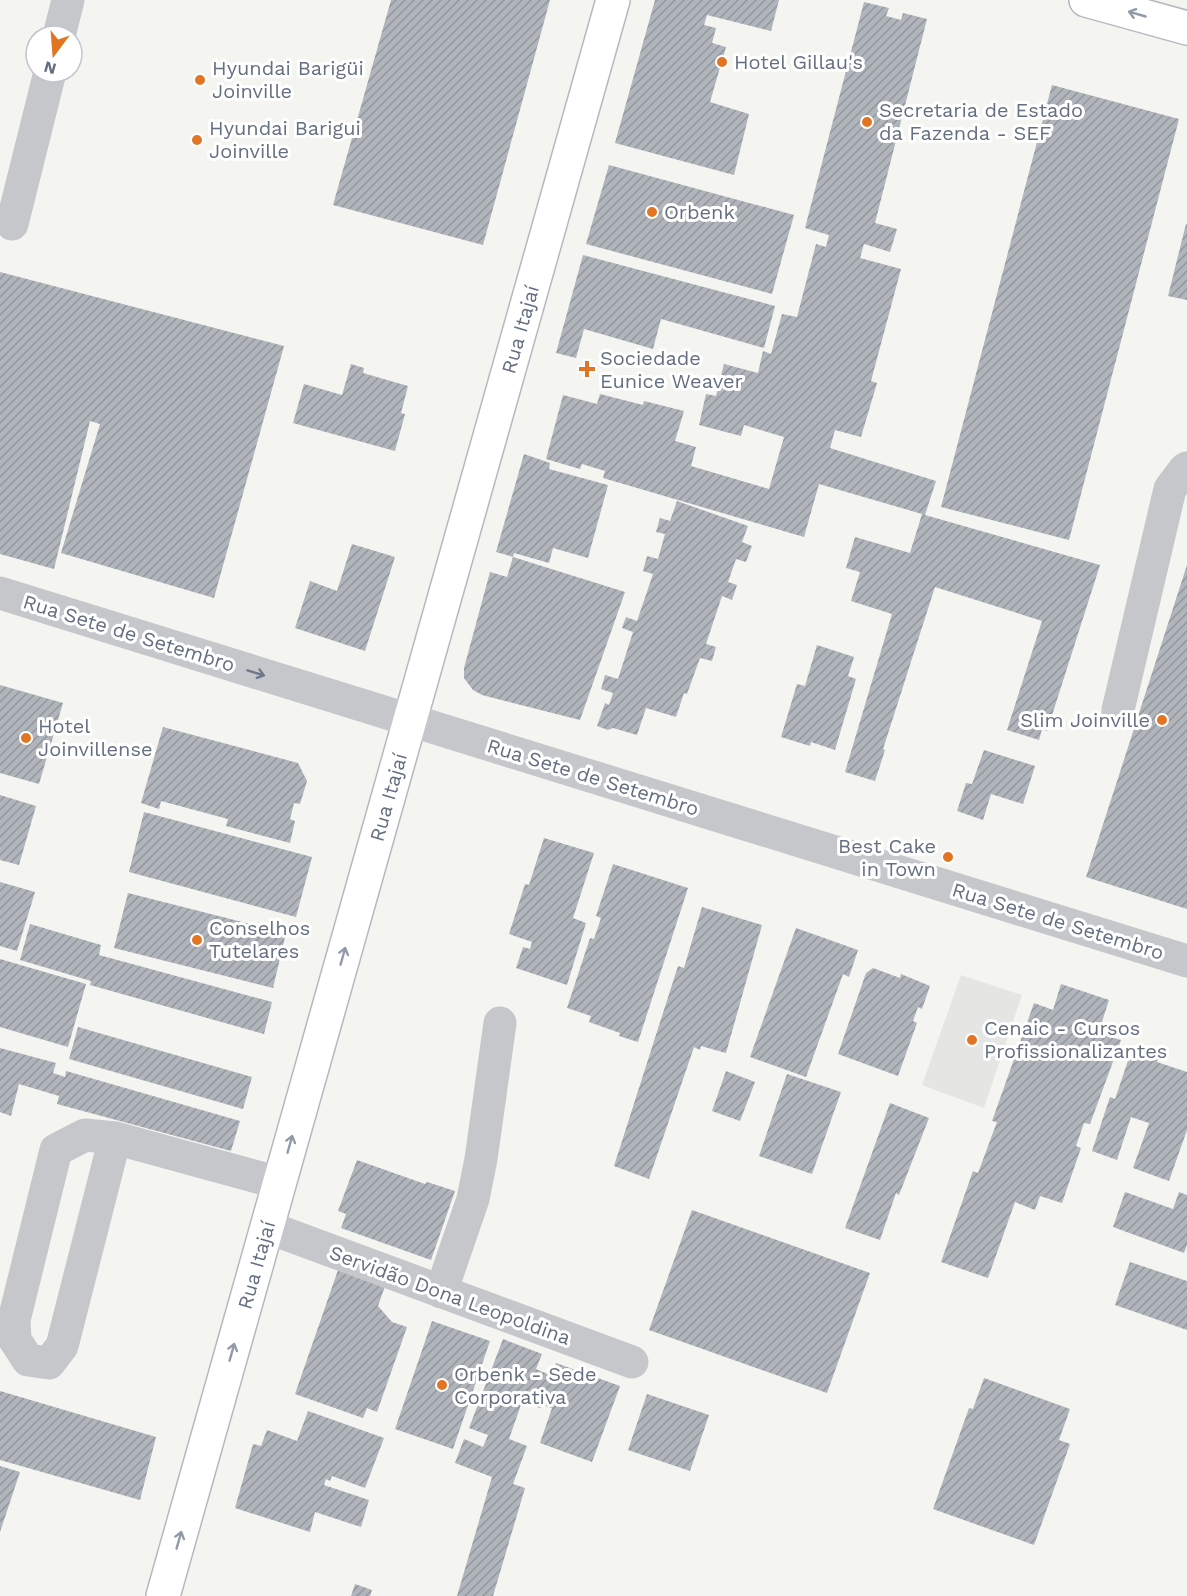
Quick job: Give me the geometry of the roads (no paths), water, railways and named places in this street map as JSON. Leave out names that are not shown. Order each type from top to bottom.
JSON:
[{"type":"main road","name":"Rua Itajaí","points":[[164,1596],[613,0]]},
{"type":"main road","points":[[1086,0],[1187,28]]},
{"type":"street","points":[[62,24],[68,0]]},
{"type":"street","points":[[12,224],[47,84]]},
{"type":"street","points":[[1118,710],[1170,489],[1187,468]]},
{"type":"street","name":"Rua Sete de Setembro","points":[[0,593],[1187,961]]},
{"type":"street","points":[[441,1292],[473,1199],[481,1159],[500,1023]]},
{"type":"street","points":[[115,1138],[62,1346],[49,1363],[28,1360],[15,1340],[14,1320],[56,1149],[85,1135],[115,1138],[279,1183]]},
{"type":"street","name":"Servidão Dona Leopoldina","points":[[267,1227],[632,1362]]},
{"type":"place","name":"Hotel Gillau's","points":[[722,62]]},
{"type":"place","name":"Hyundai Barigüi Joinville","points":[[200,80]]},
{"type":"place","name":"Secretaria de Estado da Fazenda - SEF","points":[[867,122]]},
{"type":"place","name":"Hyundai Barigui Joinville","points":[[197,140]]},
{"type":"place","name":"Orbenk","points":[[652,212]]},
{"type":"place","name":"Sociedade Eunice Weaver","points":[[587,369]]},
{"type":"place","name":"Slim Joinville","points":[[1162,720]]},
{"type":"place","name":"Hotel Joinvillense","points":[[26,738]]},
{"type":"place","name":"Best Cake in Town","points":[[948,857]]},
{"type":"place","name":"Conselhos Tutelares","points":[[197,940]]},
{"type":"place","name":"Cenaic - Cursos Profissionalizantes","points":[[972,1040]]},
{"type":"place","name":"Orbenk - Sede Corporativa","points":[[442,1385]]}]
